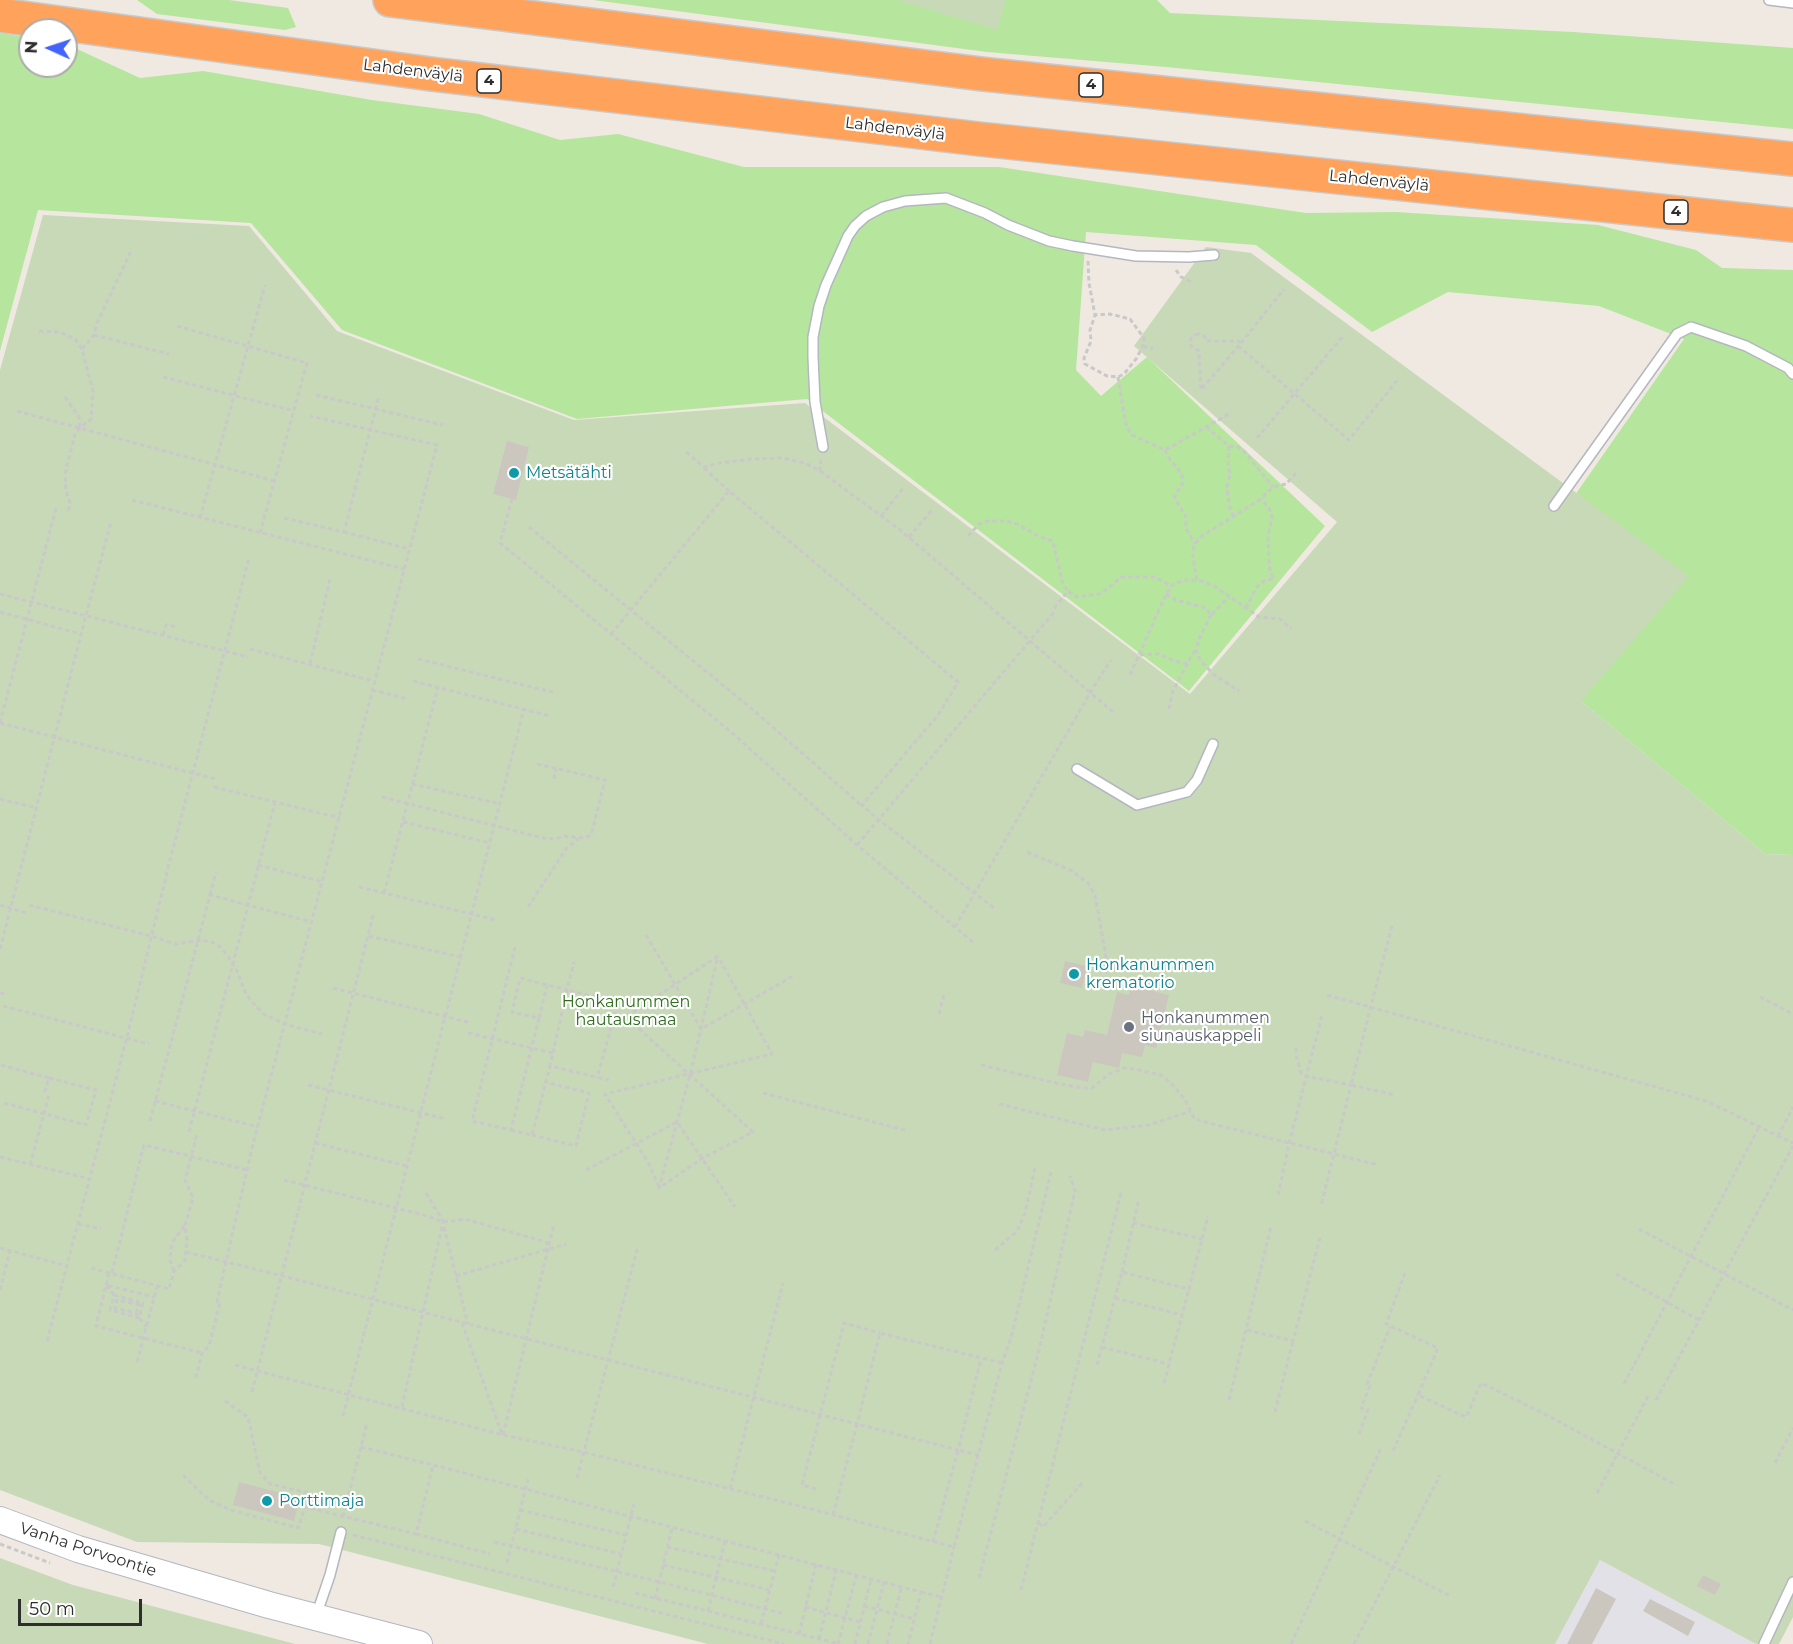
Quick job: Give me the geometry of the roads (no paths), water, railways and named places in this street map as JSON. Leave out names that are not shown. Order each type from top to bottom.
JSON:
[{"type":"highway","name":"4","points":[[390,0],[982,74],[1793,159]]},
{"type":"highway","name":"Lahdenväylä","points":[[0,15],[431,74],[979,140],[1793,225]]},
{"type":"main road","name":"Vanha Porvoontie","points":[[0,1520],[78,1549],[315,1617],[419,1644]]},
{"type":"lane","points":[[1769,0],[1793,3]]},
{"type":"lane","points":[[823,447],[815,402],[813,357],[813,337],[819,306],[848,236],[866,216],[883,207],[905,201],[946,198],[1049,241],[1136,256],[1214,255]]},
{"type":"lane","points":[[1554,506],[1677,334],[1691,327],[1746,346],[1788,368],[1793,374]]},
{"type":"lane","points":[[1077,769],[1137,805],[1187,792],[1197,780],[1213,744]]},
{"type":"lane","points":[[315,1617],[333,1576],[341,1532]]},
{"type":"lane","points":[[1764,1644],[1793,1582]]},
{"type":"place","name":"Metsätähti","points":[[514,473]]},
{"type":"place","name":"Honkanummen krematorio","points":[[1074,974]]},
{"type":"place","name":"Honkanummen siunauskappeli","points":[[1129,1027]]},
{"type":"place","name":"Porttimaja","points":[[267,1501]]},
{"type":"park label","name":"Honkanummen hautausmaa","points":[[626,1011]]}]
